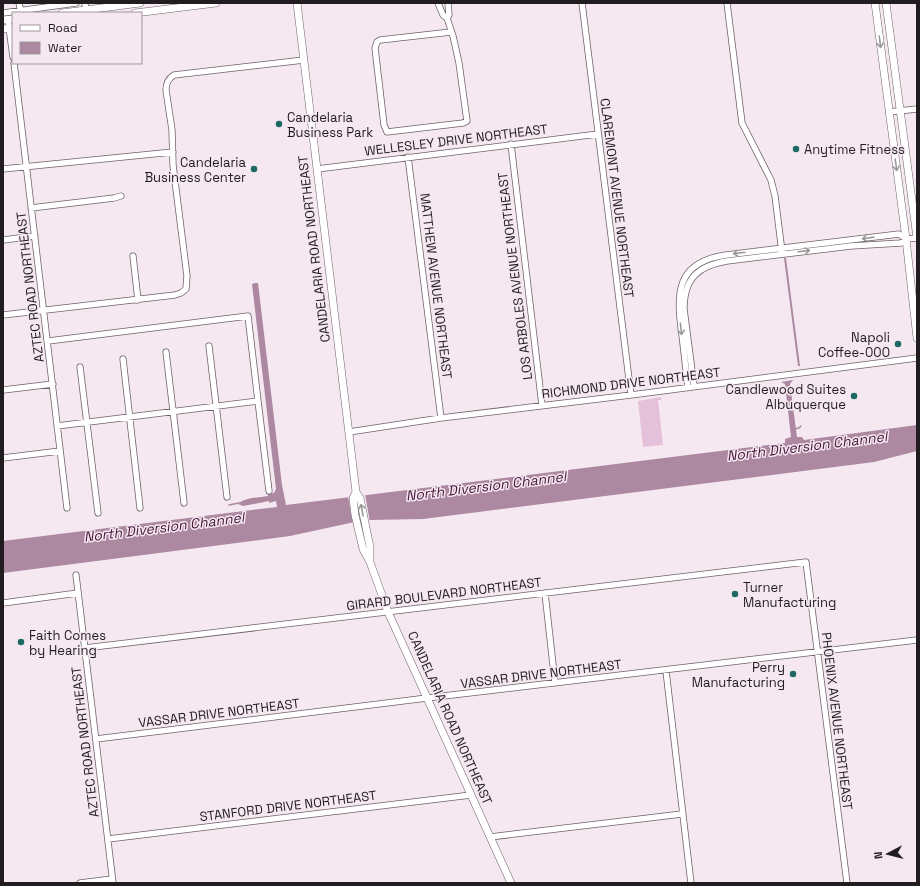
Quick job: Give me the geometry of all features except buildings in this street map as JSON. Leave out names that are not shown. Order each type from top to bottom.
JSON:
[{"type":"main road","points":[[68,12],[140,3]]},
{"type":"main road","points":[[142,12],[216,3]]},
{"type":"main road","name":"CANDELARIA ROAD NORTHEAST","points":[[297,3],[356,492],[360,498],[362,529],[370,547],[370,562],[388,612],[511,883]]},
{"type":"main road","points":[[875,3],[906,238],[917,338]]},
{"type":"main road","points":[[886,3],[917,238]]},
{"type":"street","points":[[19,3],[20,12],[76,3]]},
{"type":"street","points":[[438,3],[443,15],[447,18],[453,36],[459,64],[467,121],[462,123],[390,133],[387,132],[383,119],[375,48],[377,42],[380,40],[451,32]]},
{"type":"street","points":[[447,18],[450,15],[448,3]]},
{"type":"street","name":"CLAREMONT AVENUE NORTHEAST","points":[[582,3],[631,395]]},
{"type":"street","points":[[727,3],[742,123],[771,180],[775,196],[782,251]]},
{"type":"street","points":[[8,20],[12,51]]},
{"type":"street","points":[[3,315],[138,300],[182,293],[186,289],[187,276],[173,165],[172,130],[166,90],[166,84],[169,78],[174,75],[304,60]]},
{"type":"street","name":"AZTEC ROAD NORTHEAST","points":[[14,64],[67,508]]},
{"type":"street","points":[[889,112],[917,109]]},
{"type":"street","name":"WELLESLEY DRIVE NORTHEAST","points":[[317,169],[598,134]]},
{"type":"street","name":"LOS ARBOLES AVENUE NORTHEAST","points":[[511,144],[542,405]]},
{"type":"street","points":[[3,169],[173,152]]},
{"type":"street","name":"MATTHEW AVENUE NORTHEAST","points":[[408,157],[441,418]]},
{"type":"street","points":[[31,208],[121,196]]},
{"type":"street","points":[[691,387],[684,297],[688,283],[706,266],[715,263],[782,251],[899,234],[906,238],[917,238]]},
{"type":"street","points":[[3,240],[35,236]]},
{"type":"street","points":[[691,387],[679,315],[678,297],[680,288],[687,275],[694,266],[704,260],[714,257],[782,251]]},
{"type":"street","points":[[133,256],[138,300]]},
{"type":"street","points":[[48,341],[248,316],[269,491]]},
{"type":"street","points":[[209,346],[227,497]]},
{"type":"street","points":[[166,352],[184,503]]},
{"type":"street","points":[[123,358],[140,508]]},
{"type":"street","name":"RICHMOND DRIVE NORTHEAST","points":[[349,432],[441,418],[917,358]]},
{"type":"street","points":[[80,367],[98,513]]},
{"type":"street","points":[[3,390],[53,384]]},
{"type":"street","points":[[57,426],[258,401]]},
{"type":"street","points":[[3,458],[60,451]]},
{"type":"street","name":"GIRARD BOULEVARD NORTHEAST","points":[[85,648],[806,562]]},
{"type":"street","name":"PHOENIX AVENUE NORTHEAST","points":[[806,562],[847,883]]},
{"type":"street","name":"AZTEC ROAD NORTHEAST","points":[[76,575],[112,881]]},
{"type":"street","points":[[3,603],[78,593]]},
{"type":"street","points":[[545,593],[555,683]]},
{"type":"street","name":"VASSAR DRIVE NORTHEAST","points":[[96,740],[428,698],[666,671],[917,640]]},
{"type":"street","points":[[666,671],[691,883]]},
{"type":"street","name":"STANFORD DRIVE NORTHEAST","points":[[108,839],[471,795]]},
{"type":"street","points":[[490,837],[682,814]]},
{"type":"street","points":[[80,883],[112,881]]},
{"type":"shaded area","points":[[661,397],[661,400],[658,400],[663,445],[643,447],[638,401]]},
{"type":"water","points":[[784,258],[786,258],[800,366],[798,366]]},
{"type":"water","name":"North Diversion Channel","points":[[258,283],[282,485],[286,505],[785,443],[785,439],[791,437],[785,384],[781,382],[793,380],[790,384],[797,437],[802,437],[804,440],[917,425],[917,451],[874,462],[423,519],[371,520],[290,536],[3,573],[3,541],[277,507],[276,501],[243,506],[238,504],[248,499],[268,496],[268,494],[274,493],[276,489],[252,284]]},
{"type":"pier","points":[[365,494],[370,523],[353,525],[348,496]]},
{"type":"waterway","points":[[794,429],[801,426]]},
{"type":"waterway","name":"North Diversion Channel","points":[[229,505],[239,503]]},
{"type":"place","name":"Candelaria Business Park","points":[[279,124]]},
{"type":"place","name":"Anytime Fitness","points":[[796,149]]},
{"type":"place","name":"Candelaria Business Center","points":[[254,169]]},
{"type":"place","name":"Napoli Coffee-000","points":[[898,344]]},
{"type":"place","name":"Candlewood Suites Albuquerque","points":[[854,396]]},
{"type":"place","name":"Turner Manufacturing","points":[[735,594]]},
{"type":"place","name":"Faith Comes by Hearing","points":[[21,642]]},
{"type":"place","name":"Perry Manufacturing","points":[[793,674]]}]
